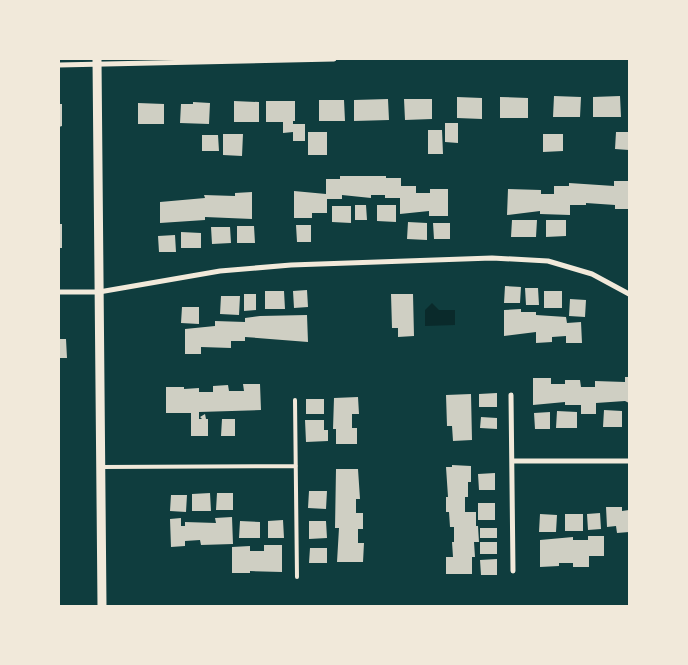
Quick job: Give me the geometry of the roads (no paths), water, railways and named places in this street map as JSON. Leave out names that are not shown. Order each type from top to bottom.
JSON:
[{"type":"street","points":[[59,64],[334,59]]},
{"type":"street","points":[[97,62],[102,606]]},
{"type":"street","points":[[59,292],[99,292],[220,271],[291,264],[492,258],[548,261],[592,274],[629,294]]},
{"type":"street","points":[[511,395],[513,571]]},
{"type":"street","points":[[512,461],[629,462]]},
{"type":"lane","points":[[295,400],[296,577]]},
{"type":"lane","points":[[101,467],[296,466]]},
{"type":"water","points":[[432,303],[439,310],[455,310],[455,325],[425,326],[425,310]]}]
